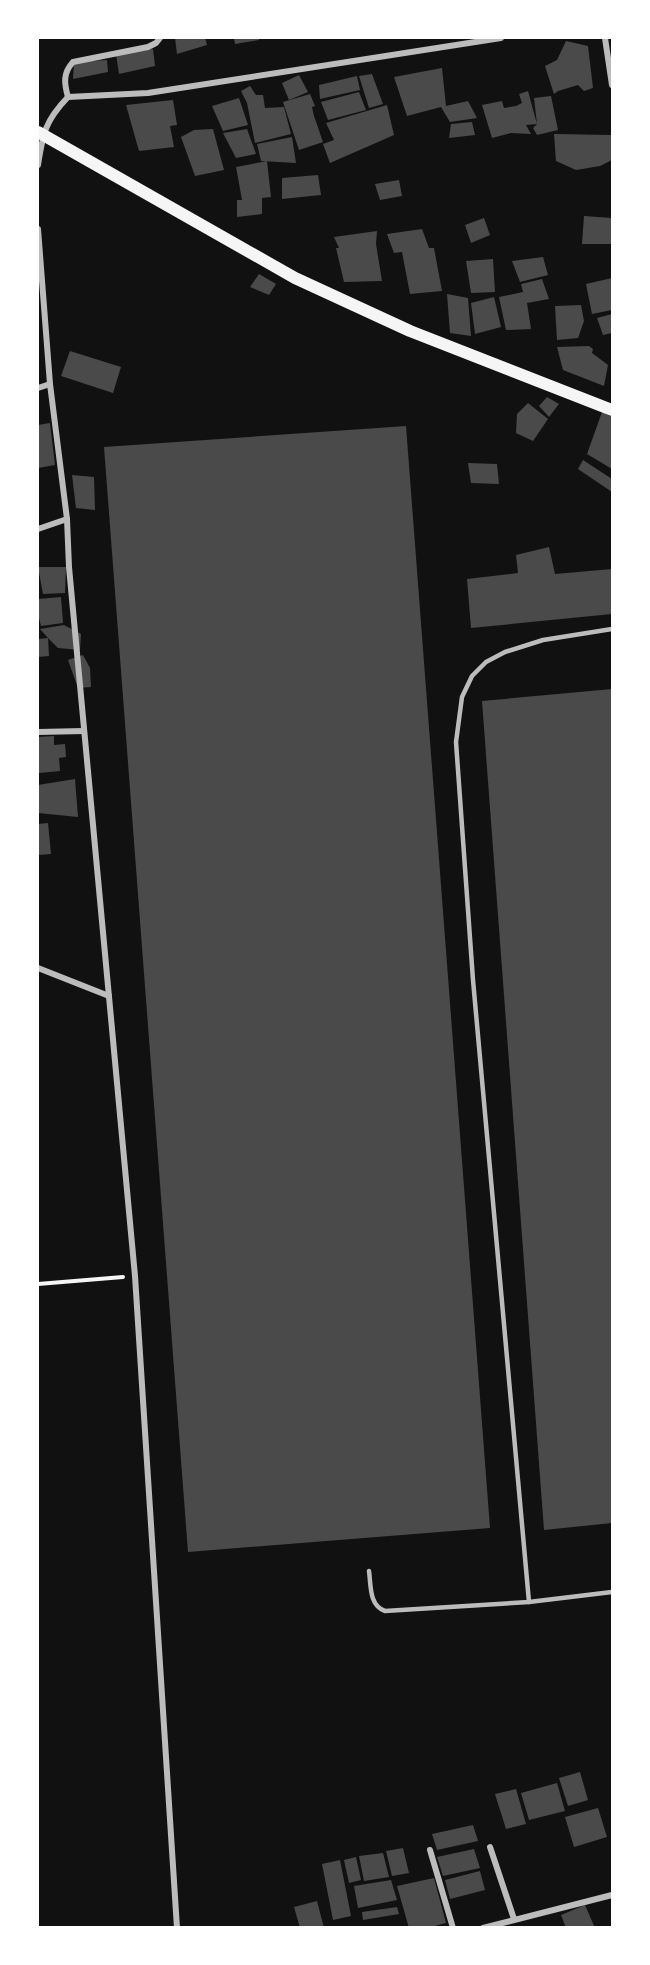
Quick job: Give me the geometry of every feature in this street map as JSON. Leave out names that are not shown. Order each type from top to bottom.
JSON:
[{"type":"main road","points":[[40,137],[295,278],[410,331],[612,410]]},
{"type":"street","points":[[68,97],[64,84],[66,72],[73,62],[148,47],[160,38]]},
{"type":"street","points":[[38,165],[40,137],[52,113],[68,97],[148,93],[501,38]]},
{"type":"street","points":[[605,38],[612,85]]},
{"type":"street","points":[[38,229],[50,384],[67,519],[84,731],[135,1276],[177,1928]]},
{"type":"street","points":[[38,388],[50,384]]},
{"type":"street","points":[[38,529],[67,519]]},
{"type":"street","points":[[38,732],[84,731]]},
{"type":"street","points":[[38,968],[109,996]]},
{"type":"street","points":[[490,1847],[514,1920]]},
{"type":"street","points":[[430,1850],[453,1928]]},
{"type":"street","points":[[483,1928],[612,1895]]},
{"type":"lane","points":[[529,1602],[473,980],[456,742],[462,698],[472,676],[486,662],[505,652],[543,640],[612,629]]},
{"type":"lane","points":[[369,1571],[374,1603],[380,1610],[385,1611],[529,1602],[612,1592]]},
{"type":"path","points":[[38,1284],[135,1276]]},
{"type":"building","points":[[175,38],[205,38],[207,45],[177,54]]},
{"type":"building","points":[[234,38],[259,38],[259,40],[235,44]]},
{"type":"building","points":[[566,41],[588,46],[593,88],[584,91],[578,85],[554,94],[545,66],[557,60]]},
{"type":"building","points":[[153,49],[155,66],[119,74],[116,54]]},
{"type":"building","points":[[107,60],[108,72],[73,79],[74,62]]},
{"type":"building","points":[[442,68],[446,106],[468,101],[477,118],[450,122],[441,107],[407,116],[394,77]]},
{"type":"building","points":[[372,74],[383,104],[369,108],[359,76]]},
{"type":"building","points":[[299,75],[308,92],[289,100],[282,83]]},
{"type":"building","points":[[357,76],[360,90],[320,99],[319,85]]},
{"type":"building","points":[[250,86],[256,95],[263,95],[265,108],[284,107],[291,134],[255,143],[247,103],[241,91]]},
{"type":"building","points":[[528,91],[537,124],[526,125],[531,134],[511,133],[492,138],[482,105],[502,101],[504,108],[516,106],[522,103],[519,94]]},
{"type":"building","points":[[359,92],[366,110],[328,120],[321,102]]},
{"type":"building","points":[[310,94],[315,106],[312,107],[314,116],[323,142],[299,150],[283,102]]},
{"type":"building","points":[[551,96],[558,130],[537,135],[533,128],[537,124],[534,98]]},
{"type":"building","points":[[239,98],[248,125],[223,131],[212,106]]},
{"type":"building","points":[[173,100],[177,125],[170,126],[174,147],[139,151],[126,105]]},
{"type":"building","points":[[387,105],[394,135],[330,163],[323,144],[334,140],[326,123]]},
{"type":"building","points":[[472,122],[475,135],[449,138],[451,124]]},
{"type":"building","points":[[213,129],[224,170],[195,176],[181,137],[194,130]]},
{"type":"building","points":[[247,129],[256,154],[236,158],[223,133]]},
{"type":"building","points":[[554,134],[611,135],[612,160],[600,166],[576,170],[556,161]]},
{"type":"building","points":[[292,137],[296,163],[261,161],[257,144]]},
{"type":"building","points":[[267,161],[271,197],[262,198],[262,214],[237,217],[237,200],[242,200],[236,167]]},
{"type":"building","points":[[318,175],[321,195],[282,199],[282,178]]},
{"type":"building","points":[[399,180],[402,196],[380,200],[375,184]]},
{"type":"building","points":[[584,216],[612,218],[612,244],[582,244]]},
{"type":"building","points":[[484,218],[490,235],[471,243],[465,225]]},
{"type":"building","points":[[422,229],[429,248],[434,248],[442,291],[410,294],[402,252],[394,253],[387,234]]},
{"type":"building","points":[[377,231],[376,244],[382,281],[344,282],[336,248],[339,248],[334,237]]},
{"type":"building","points":[[543,257],[548,275],[520,282],[512,261]]},
{"type":"building","points":[[493,259],[495,292],[471,293],[466,261]]},
{"type":"building","points":[[259,274],[276,284],[269,295],[250,287]]},
{"type":"building","points":[[612,278],[612,310],[592,314],[586,284]]},
{"type":"building","points":[[542,279],[549,299],[527,303],[531,329],[506,330],[499,297],[523,292],[521,284]]},
{"type":"building","points":[[447,294],[468,298],[471,336],[450,333]]},
{"type":"building","points":[[494,297],[501,327],[475,334],[471,303]]},
{"type":"building","points":[[581,305],[584,321],[578,338],[557,340],[555,306]]},
{"type":"building","points":[[612,314],[612,333],[603,335],[597,318]]},
{"type":"building","points":[[589,346],[593,349],[592,353],[608,365],[604,386],[563,370],[557,347]]},
{"type":"building","points":[[70,351],[121,367],[113,393],[61,376]]},
{"type":"building","points":[[547,397],[559,404],[549,417],[539,406]]},
{"type":"building","points":[[528,403],[548,419],[533,441],[516,433],[517,414]]},
{"type":"building","points":[[602,412],[612,417],[612,469],[587,454]]},
{"type":"building","points":[[50,423],[55,465],[38,468],[38,425]]},
{"type":"building","points":[[406,426],[490,1528],[188,1552],[104,447]]},
{"type":"building","points":[[583,460],[612,479],[612,492],[578,469]]},
{"type":"building","points":[[468,463],[497,464],[499,484],[471,483]]},
{"type":"building","points":[[72,475],[94,477],[95,510],[76,508]]},
{"type":"building","points":[[549,547],[555,574],[612,569],[612,614],[471,628],[467,579],[518,573],[516,555]]},
{"type":"building","points":[[38,567],[66,567],[65,593],[43,594]]},
{"type":"building","points":[[61,597],[63,623],[41,626],[38,599]]},
{"type":"building","points":[[64,625],[81,634],[80,650],[58,648],[40,629]]},
{"type":"building","points":[[48,638],[49,656],[38,657],[38,639]]},
{"type":"building","points":[[83,655],[90,668],[91,687],[78,688],[68,660]]},
{"type":"building","points":[[612,689],[612,1523],[544,1530],[482,701]]},
{"type":"building","points":[[54,736],[54,745],[65,744],[66,757],[59,758],[60,771],[39,773],[38,737]]},
{"type":"building","points":[[75,779],[78,817],[38,813],[38,785]]},
{"type":"building","points":[[48,823],[51,854],[38,855],[38,824]]},
{"type":"building","points":[[580,1772],[588,1800],[568,1806],[559,1778]]},
{"type":"building","points":[[557,1783],[565,1811],[529,1820],[521,1793]]},
{"type":"building","points":[[516,1789],[526,1824],[506,1829],[495,1794]]},
{"type":"building","points":[[598,1808],[607,1837],[574,1847],[565,1817]]},
{"type":"building","points":[[473,1825],[478,1841],[437,1850],[432,1834]]},
{"type":"building","points":[[403,1848],[409,1873],[392,1876],[386,1851]]},
{"type":"building","points":[[474,1849],[480,1868],[443,1876],[437,1857]]},
{"type":"building","points":[[383,1853],[389,1877],[364,1881],[359,1856]]},
{"type":"building","points":[[356,1857],[361,1880],[349,1883],[344,1860]]},
{"type":"building","points":[[340,1860],[351,1916],[333,1920],[322,1864]]},
{"type":"building","points":[[480,1871],[485,1890],[450,1899],[445,1880]]},
{"type":"building","points":[[434,1878],[446,1923],[427,1928],[409,1928],[397,1886]]},
{"type":"building","points":[[391,1880],[397,1900],[358,1908],[354,1886]]},
{"type":"building","points":[[317,1901],[324,1928],[300,1928],[294,1907]]},
{"type":"building","points":[[585,1905],[595,1928],[566,1928],[561,1915]]},
{"type":"building","points":[[397,1907],[399,1914],[363,1920],[362,1912]]}]
